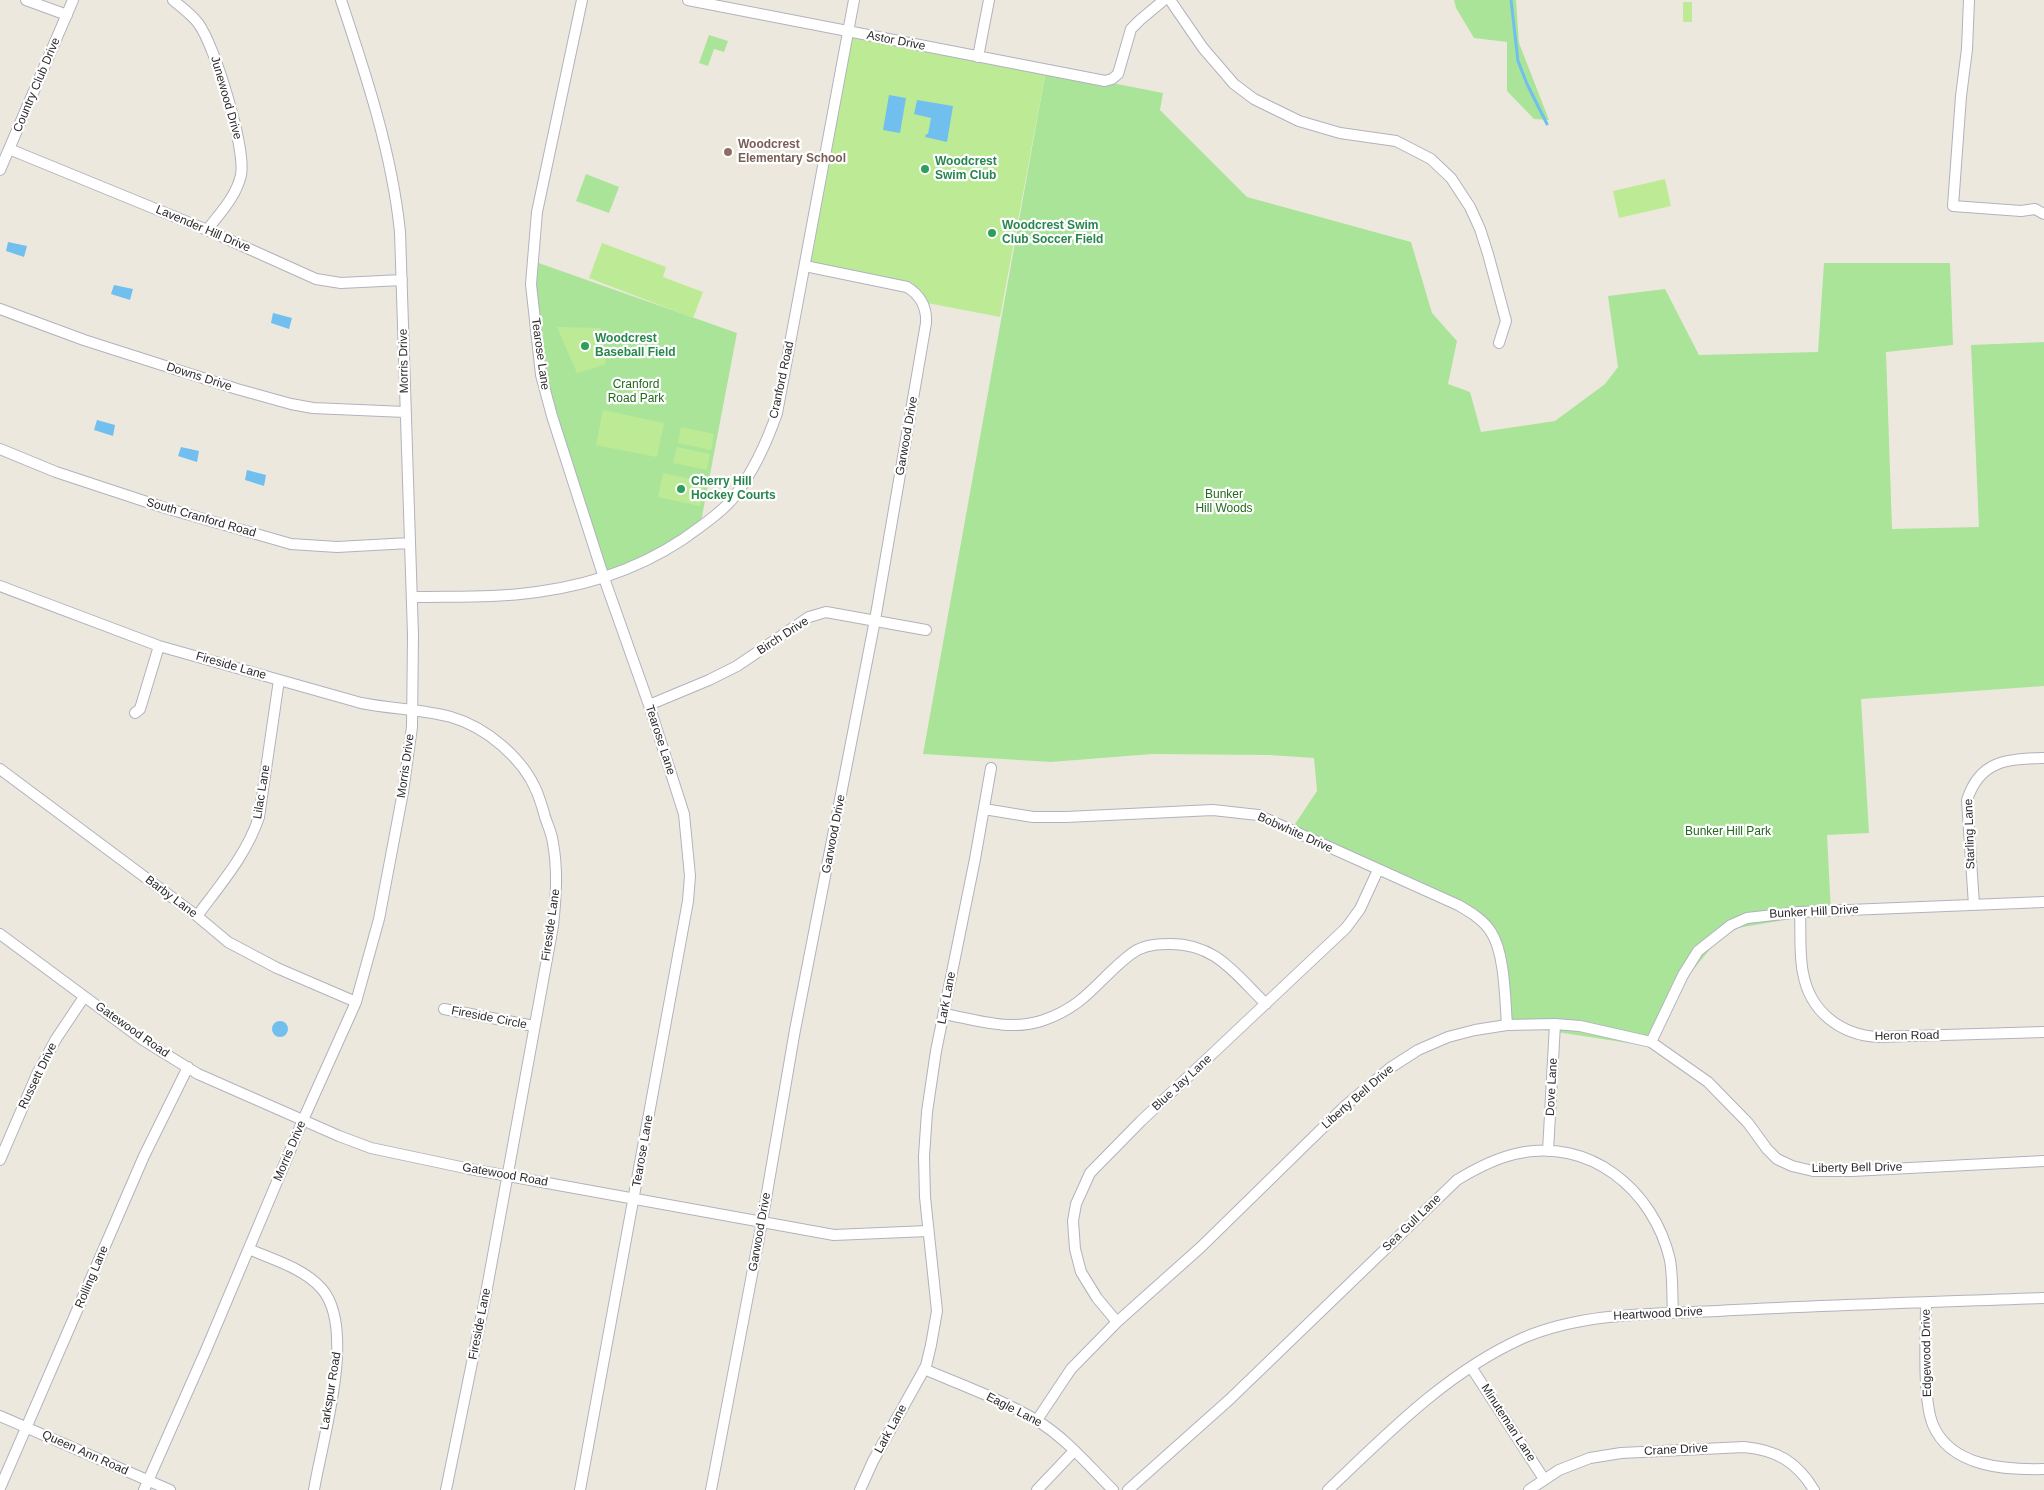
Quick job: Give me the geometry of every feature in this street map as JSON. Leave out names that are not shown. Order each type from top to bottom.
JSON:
[{"type":"street","points":[[26,0],[67,15]]},
{"type":"street","name":"Country Club Drive","points":[[0,170],[73,0]]},
{"type":"street","name":"Junewood Drive","points":[[173,0],[198,23],[205,35],[215,59],[239,140],[242,160],[234,195],[207,230]]},
{"type":"street","name":"Morris Drive","points":[[146,1485],[303,1120],[356,1002],[379,920],[403,792],[412,727],[412,597],[402,280],[396,197],[382,138],[341,0]]},
{"type":"street","name":"Tearose Lane","points":[[580,1490],[688,901],[690,876],[684,814],[649,705],[604,578],[552,416],[541,375],[531,284],[537,212],[582,0]]},
{"type":"street","name":"Astor Drive","points":[[688,0],[715,2],[848,32],[1104,81],[1112,80],[1118,73],[1131,30],[1164,0]]},
{"type":"street","name":"Cranford Road","points":[[412,597],[506,595],[536,592],[604,578],[640,565],[670,549],[720,512],[734,497],[768,439],[777,413],[854,0]]},
{"type":"street","points":[[978,57],[989,0]]},
{"type":"street","points":[[1170,0],[1203,48],[1234,84],[1254,98],[1299,121],[1340,133],[1396,141],[1431,159],[1451,178],[1470,207],[1488,254],[1506,321],[1499,344]]},
{"type":"street","points":[[1969,0],[1967,49],[1953,206],[2021,211],[2035,209],[2044,214]]},
{"type":"street","name":"Lavender Hill Drive","points":[[9,148],[207,230],[316,279],[341,283],[402,280]]},
{"type":"street","name":"Garwood Drive","points":[[711,1490],[762,1222],[795,1030],[875,620],[926,326],[926,314],[922,302],[917,294],[904,286],[805,266]]},
{"type":"street","name":"Downs Drive","points":[[0,309],[84,340],[237,389],[291,404],[313,408],[406,412]]},
{"type":"street","name":"South Cranford Road","points":[[0,449],[65,475],[162,507],[291,544],[337,547],[410,543]]},
{"type":"street","name":"Fireside Lane","points":[[0,586],[38,602],[159,646],[361,703],[386,708],[412,709],[452,717],[472,726],[501,744],[522,768],[536,791],[553,840],[557,889],[553,926],[506,1175],[485,1299],[446,1490]]},
{"type":"street","name":"Birch Drive","points":[[649,705],[737,666],[809,618],[826,612],[926,630]]},
{"type":"street","points":[[135,714],[140,709],[159,646]]},
{"type":"street","name":"Lilac Lane","points":[[198,916],[232,868],[258,822],[279,680]]},
{"type":"street","name":"Starling Lane","points":[[1974,905],[1967,800],[1971,788],[1991,766],[2010,759],[2044,758]]},
{"type":"street","name":"Lark Lane","points":[[928,1232],[924,1156],[927,1112],[991,768]]},
{"type":"street","name":"Barby Lane","points":[[0,770],[198,916],[228,942],[277,968],[356,1002]]},
{"type":"street","name":"Bobwhite Drive","points":[[984,809],[1033,817],[1213,810],[1258,815],[1458,905],[1472,914],[1491,932],[1499,948],[1507,1025]]},
{"type":"street","name":"Blue Jay Lane","points":[[1117,1322],[1089,1285],[1082,1272],[1075,1249],[1073,1221],[1081,1189],[1090,1173],[1141,1121],[1346,928],[1360,909],[1378,870]]},
{"type":"street","name":"Bunker Hill Drive","points":[[1651,1042],[1683,975],[1698,951],[1730,926],[1747,918],[1800,912],[2044,902]]},
{"type":"street","name":"Heron Road","points":[[1800,912],[1803,974],[1813,1000],[1820,1010],[1844,1030],[1861,1036],[1878,1038],[2044,1032]]},
{"type":"street","name":"Gatewood Road","points":[[0,934],[143,1040],[188,1068],[303,1120],[372,1148],[506,1175],[834,1235],[928,1232]]},
{"type":"street","points":[[944,1014],[1004,1026],[1043,1021],[1081,1002],[1131,954],[1143,947],[1176,943],[1193,945],[1207,950],[1266,1004]]},
{"type":"street","name":"Russett Drive","points":[[0,1160],[37,1074],[56,1039],[84,997]]},
{"type":"street","name":"Fireside Circle","points":[[444,1009],[534,1026]]},
{"type":"street","name":"Liberty Bell Drive","points":[[1037,1420],[1071,1369],[1117,1322],[1201,1247],[1345,1106],[1390,1068],[1418,1050],[1448,1037],[1475,1030],[1507,1025],[1555,1024],[1580,1026],[1651,1042],[1708,1082],[1748,1123],[1767,1150],[1777,1159],[1792,1166],[1814,1171],[1852,1171],[2044,1161]]},
{"type":"street","name":"Dove Lane","points":[[1548,1151],[1555,1024]]},
{"type":"street","name":"Rolling Lane","points":[[0,1488],[144,1156],[188,1068]]},
{"type":"street","name":"Sea Gull Lane","points":[[1128,1490],[1229,1400],[1457,1180],[1495,1160],[1517,1153],[1548,1151],[1577,1155],[1594,1161],[1608,1169],[1640,1196],[1659,1228],[1670,1261],[1673,1313]]},
{"type":"street","points":[[924,1369],[937,1311],[928,1232]]},
{"type":"street","name":"Larkspur Road","points":[[249,1249],[306,1274],[323,1289],[336,1320],[338,1340],[336,1368],[314,1490]]},
{"type":"street","name":"Heartwood Drive","points":[[1328,1490],[1416,1408],[1453,1377],[1524,1338],[1545,1331],[1596,1318],[1673,1313],[2044,1298]]},
{"type":"street","name":"Edgewood Drive","points":[[1926,1302],[1927,1400],[1932,1424],[1940,1437],[1955,1452],[1987,1466],[2002,1469],[2044,1469]]},
{"type":"street","name":"Minuteman Lane","points":[[1471,1367],[1544,1479]]},
{"type":"street","name":"Lark Lane","points":[[860,1490],[873,1461],[924,1369]]},
{"type":"street","name":"Eagle Lane","points":[[924,1369],[1010,1406],[1037,1420],[1062,1439],[1113,1490]]},
{"type":"street","name":"Queen Ann Road","points":[[0,1416],[146,1485],[170,1490]]},
{"type":"street","name":"Crane Drive","points":[[1529,1490],[1559,1470],[1598,1457],[1620,1453],[1744,1447],[1764,1449],[1782,1457],[1799,1468],[1814,1490]]},
{"type":"street","points":[[1037,1490],[1074,1451]]},
{"type":"green space","points":[[1454,0],[1516,0],[1519,43],[1549,120],[1534,119],[1507,91],[1507,42],[1474,38],[1456,8]]},
{"type":"green space","points":[[1683,2],[1692,2],[1692,22],[1683,22]]},
{"type":"green space","name":"Woodcrest Swim Club","points":[[849,32],[1046,70],[1000,317],[922,302],[914,292],[805,266]]},
{"type":"green space","points":[[709,35],[728,41],[724,52],[714,49],[708,66],[699,63]]},
{"type":"green space","points":[[1046,70],[1163,93],[1160,110],[1247,197],[1411,242],[1432,313],[1457,341],[1448,384],[1470,392],[1481,432],[1555,421],[1605,384],[1618,367],[1608,296],[1665,289],[1699,355],[1818,352],[1824,263],[1950,263],[1953,345],[1886,352],[1892,529],[1979,527],[1971,345],[2044,342],[2044,686],[1861,699],[1869,833],[1827,835],[1831,912],[1726,930],[1667,1001],[1654,1047],[1505,1024],[1495,949],[1472,913],[1289,833],[1317,791],[1314,758],[1269,755],[1152,754],[1051,762],[923,754]]},
{"type":"green space","points":[[586,174],[619,187],[609,213],[576,201]]},
{"type":"green space","points":[[1665,179],[1671,206],[1619,218],[1613,191]]},
{"type":"green space","points":[[602,243],[666,267],[663,277],[703,292],[693,318],[589,278]]},
{"type":"green space","name":"Cranford Road Park","points":[[533,261],[737,333],[700,527],[604,578],[541,375]]},
{"type":"green space","name":"Woodcrest Baseball Field","points":[[557,327],[601,328],[606,364],[577,373]]},
{"type":"green space","points":[[603,410],[664,423],[657,457],[596,445]]},
{"type":"green space","points":[[681,427],[714,434],[711,450],[678,443]]},
{"type":"green space","points":[[677,447],[710,454],[707,470],[673,463]]},
{"type":"green space","name":"Cherry Hill Hockey Courts","points":[[663,473],[705,482],[700,506],[658,497]]},
{"type":"water","points":[[889,95],[906,98],[900,133],[883,130]]},
{"type":"water","points":[[917,100],[953,106],[947,142],[925,137],[928,134],[931,118],[914,114]]},
{"type":"water","points":[[8,242],[27,246],[24,257],[6,251]]},
{"type":"water","points":[[114,285],[133,289],[130,300],[111,294]]},
{"type":"water","points":[[273,313],[292,318],[289,329],[271,323]]},
{"type":"water","points":[[97,420],[115,425],[113,436],[94,430]]},
{"type":"water","points":[[181,447],[199,451],[197,462],[178,456]]},
{"type":"water","points":[[247,470],[266,475],[264,486],[245,480]]},
{"type":"water","points":[[277,1021],[283,1021],[288,1026],[286,1035],[277,1037],[272,1032],[272,1026]]},
{"type":"waterway","points":[[1511,0],[1518,61],[1547,124]]},
{"type":"place","name":"Woodcrest Elementary School","points":[[728,152]]},
{"type":"place","name":"Woodcrest Swim Club","points":[[925,169]]},
{"type":"place","name":"Woodcrest Swim Club Soccer Field","points":[[992,233]]},
{"type":"place","name":"Woodcrest Baseball Field","points":[[585,346]]},
{"type":"place","name":"Cherry Hill Hockey Courts","points":[[681,489]]},
{"type":"park label","name":"Bunker Hill Woods","points":[[1224,502]]},
{"type":"park label","name":"Bunker Hill Park","points":[[1728,832]]}]
